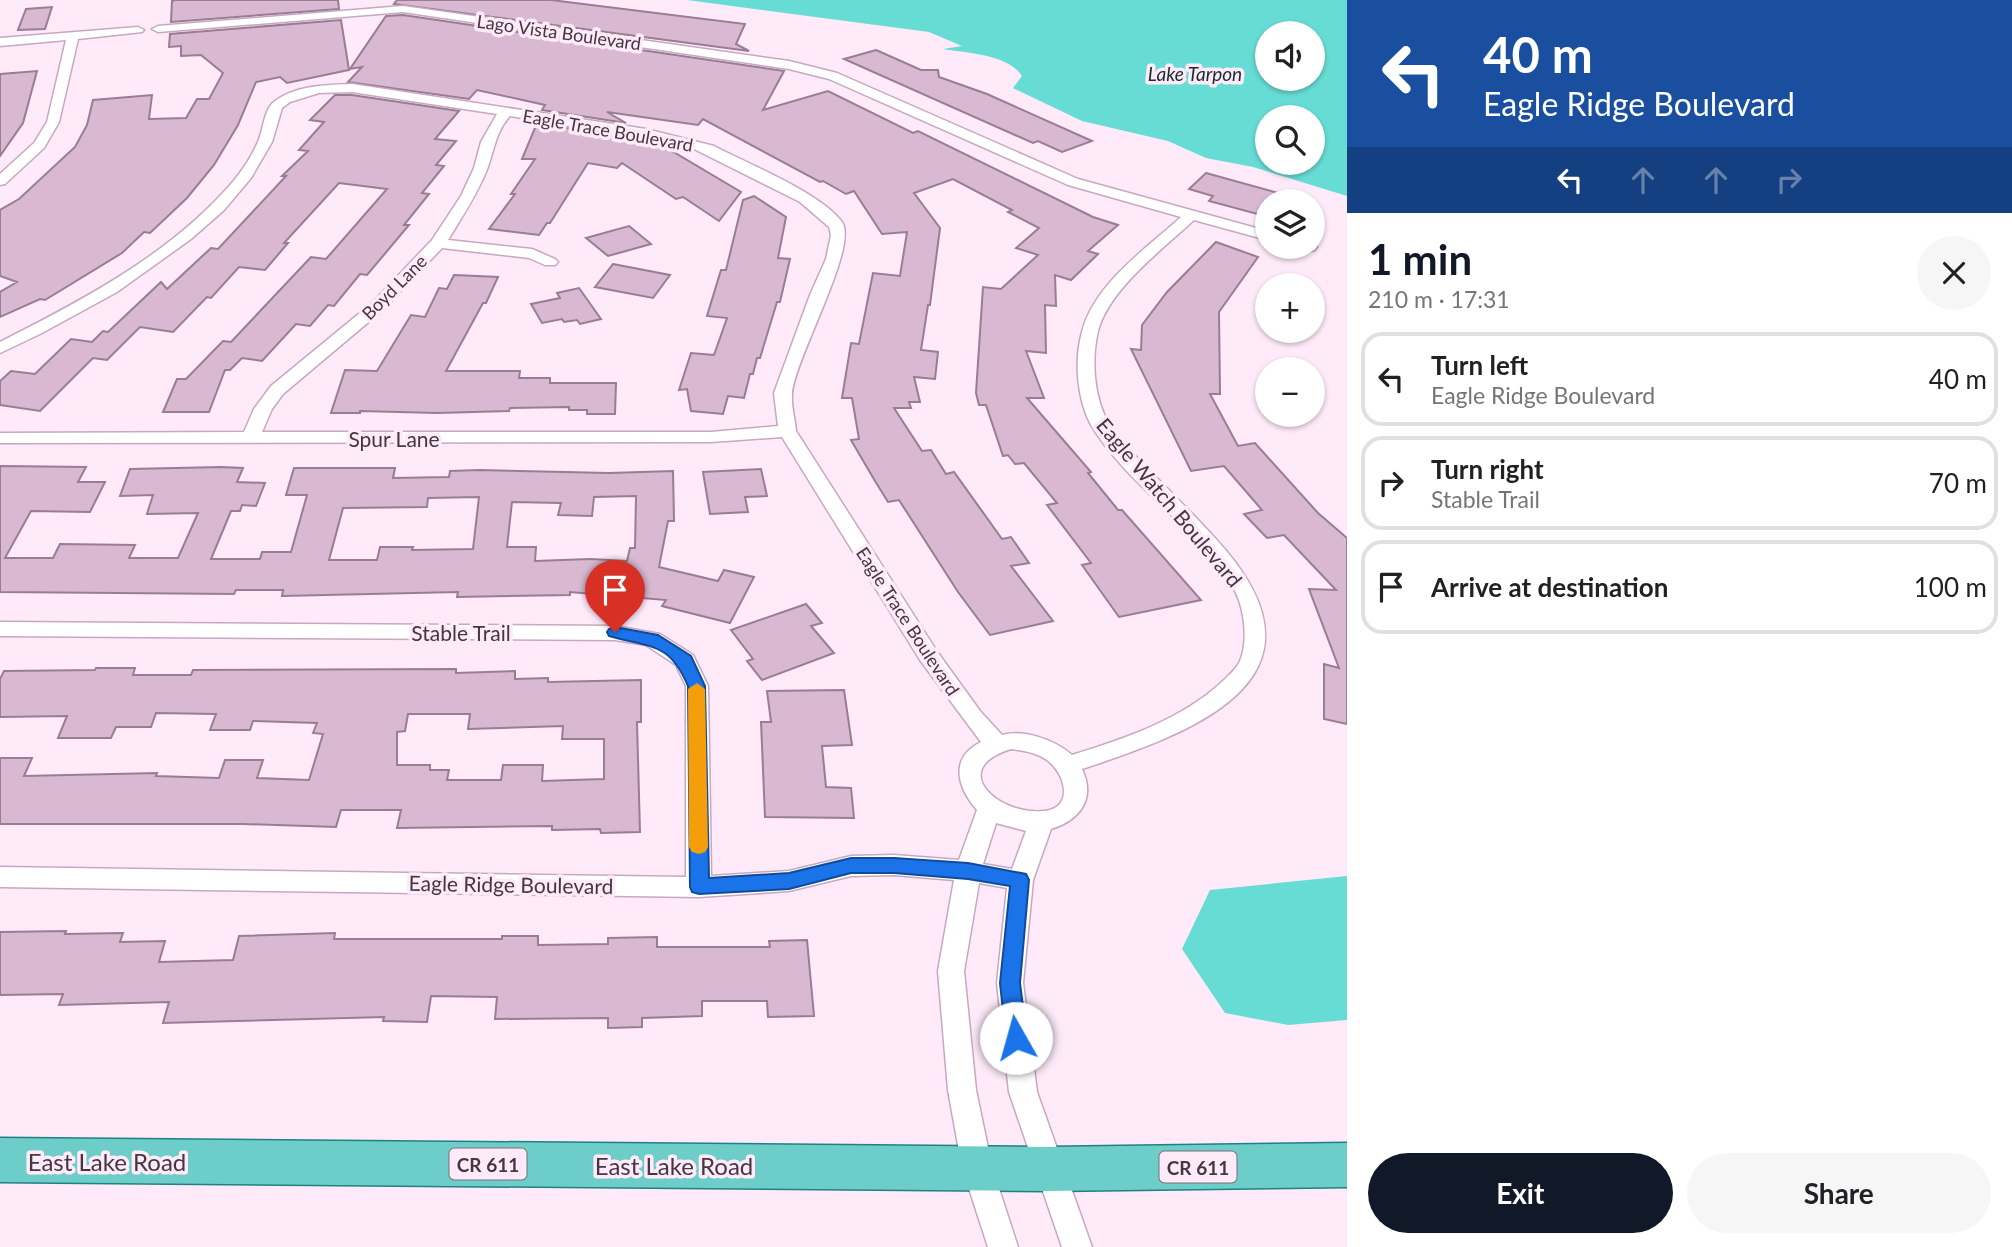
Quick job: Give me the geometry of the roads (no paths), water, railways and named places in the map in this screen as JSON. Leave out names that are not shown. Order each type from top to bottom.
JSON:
[{"type":"main road","name":"East Lake Road","points":[[0,1160],[977,1167],[1048,1170],[1347,1165]]},
{"type":"street","name":"Lago Vista Boulevard","points":[[158,29],[403,9],[789,65],[833,76],[1073,182],[1190,216]]},
{"type":"street","points":[[0,41],[138,30]]},
{"type":"street","points":[[0,181],[39,145],[53,122],[73,36]]},
{"type":"street","name":"Eagle Trace Boulevard","points":[[0,348],[65,316],[112,287],[169,248],[211,214],[240,181],[265,142],[276,106],[286,99],[318,89],[352,88],[692,143],[805,199],[836,225],[838,235],[834,259],[782,393],[788,430],[928,655],[972,717],[996,744]]},
{"type":"street","name":"Boyd Lane","points":[[250,439],[263,409],[276,390],[378,306],[438,243],[468,195],[493,131],[507,111]]},
{"type":"street","points":[[1190,216],[1255,233]]},
{"type":"street","name":"Eagle Watch Boulevard","points":[[1069,765],[1123,747],[1184,720],[1224,694],[1250,665],[1255,631],[1248,595],[1229,568],[1119,448],[1096,417],[1087,391],[1089,331],[1096,313],[1109,296],[1190,216]]},
{"type":"street","points":[[438,243],[531,254],[550,262]]},
{"type":"street","name":"Spur Lane","points":[[0,438],[711,437],[788,430]]},
{"type":"street","name":"Stable Trail","points":[[0,629],[615,632],[652,639],[685,660],[697,686],[699,887]]},
{"type":"street","points":[[1027,743],[1050,751],[1069,765],[1076,777],[1076,802],[1056,819],[1041,823],[1004,818],[989,809],[976,797],[968,771],[973,759],[982,750],[996,744],[1027,743]]},
{"type":"street","points":[[989,809],[968,871],[951,971],[957,1059],[977,1167],[1003,1247]]},
{"type":"street","points":[[1041,823],[1020,880],[1010,983],[1023,1092],[1077,1247]]},
{"type":"street","name":"Eagle Ridge Boulevard","points":[[0,877],[699,887],[789,881],[851,866],[894,865],[968,871],[1020,880]]},
{"type":"water","name":"Lake Tarpon","points":[[687,0],[1347,0],[1347,196],[1279,175],[1325,175],[1325,105],[1255,105],[1255,168],[1206,158],[1168,141],[1082,121],[1013,88],[1022,76],[1007,63],[986,56],[943,49],[962,46],[929,32]]},
{"type":"water","points":[[1347,876],[1347,1020],[1288,1025],[1225,1013],[1182,949],[1210,890]]}]
